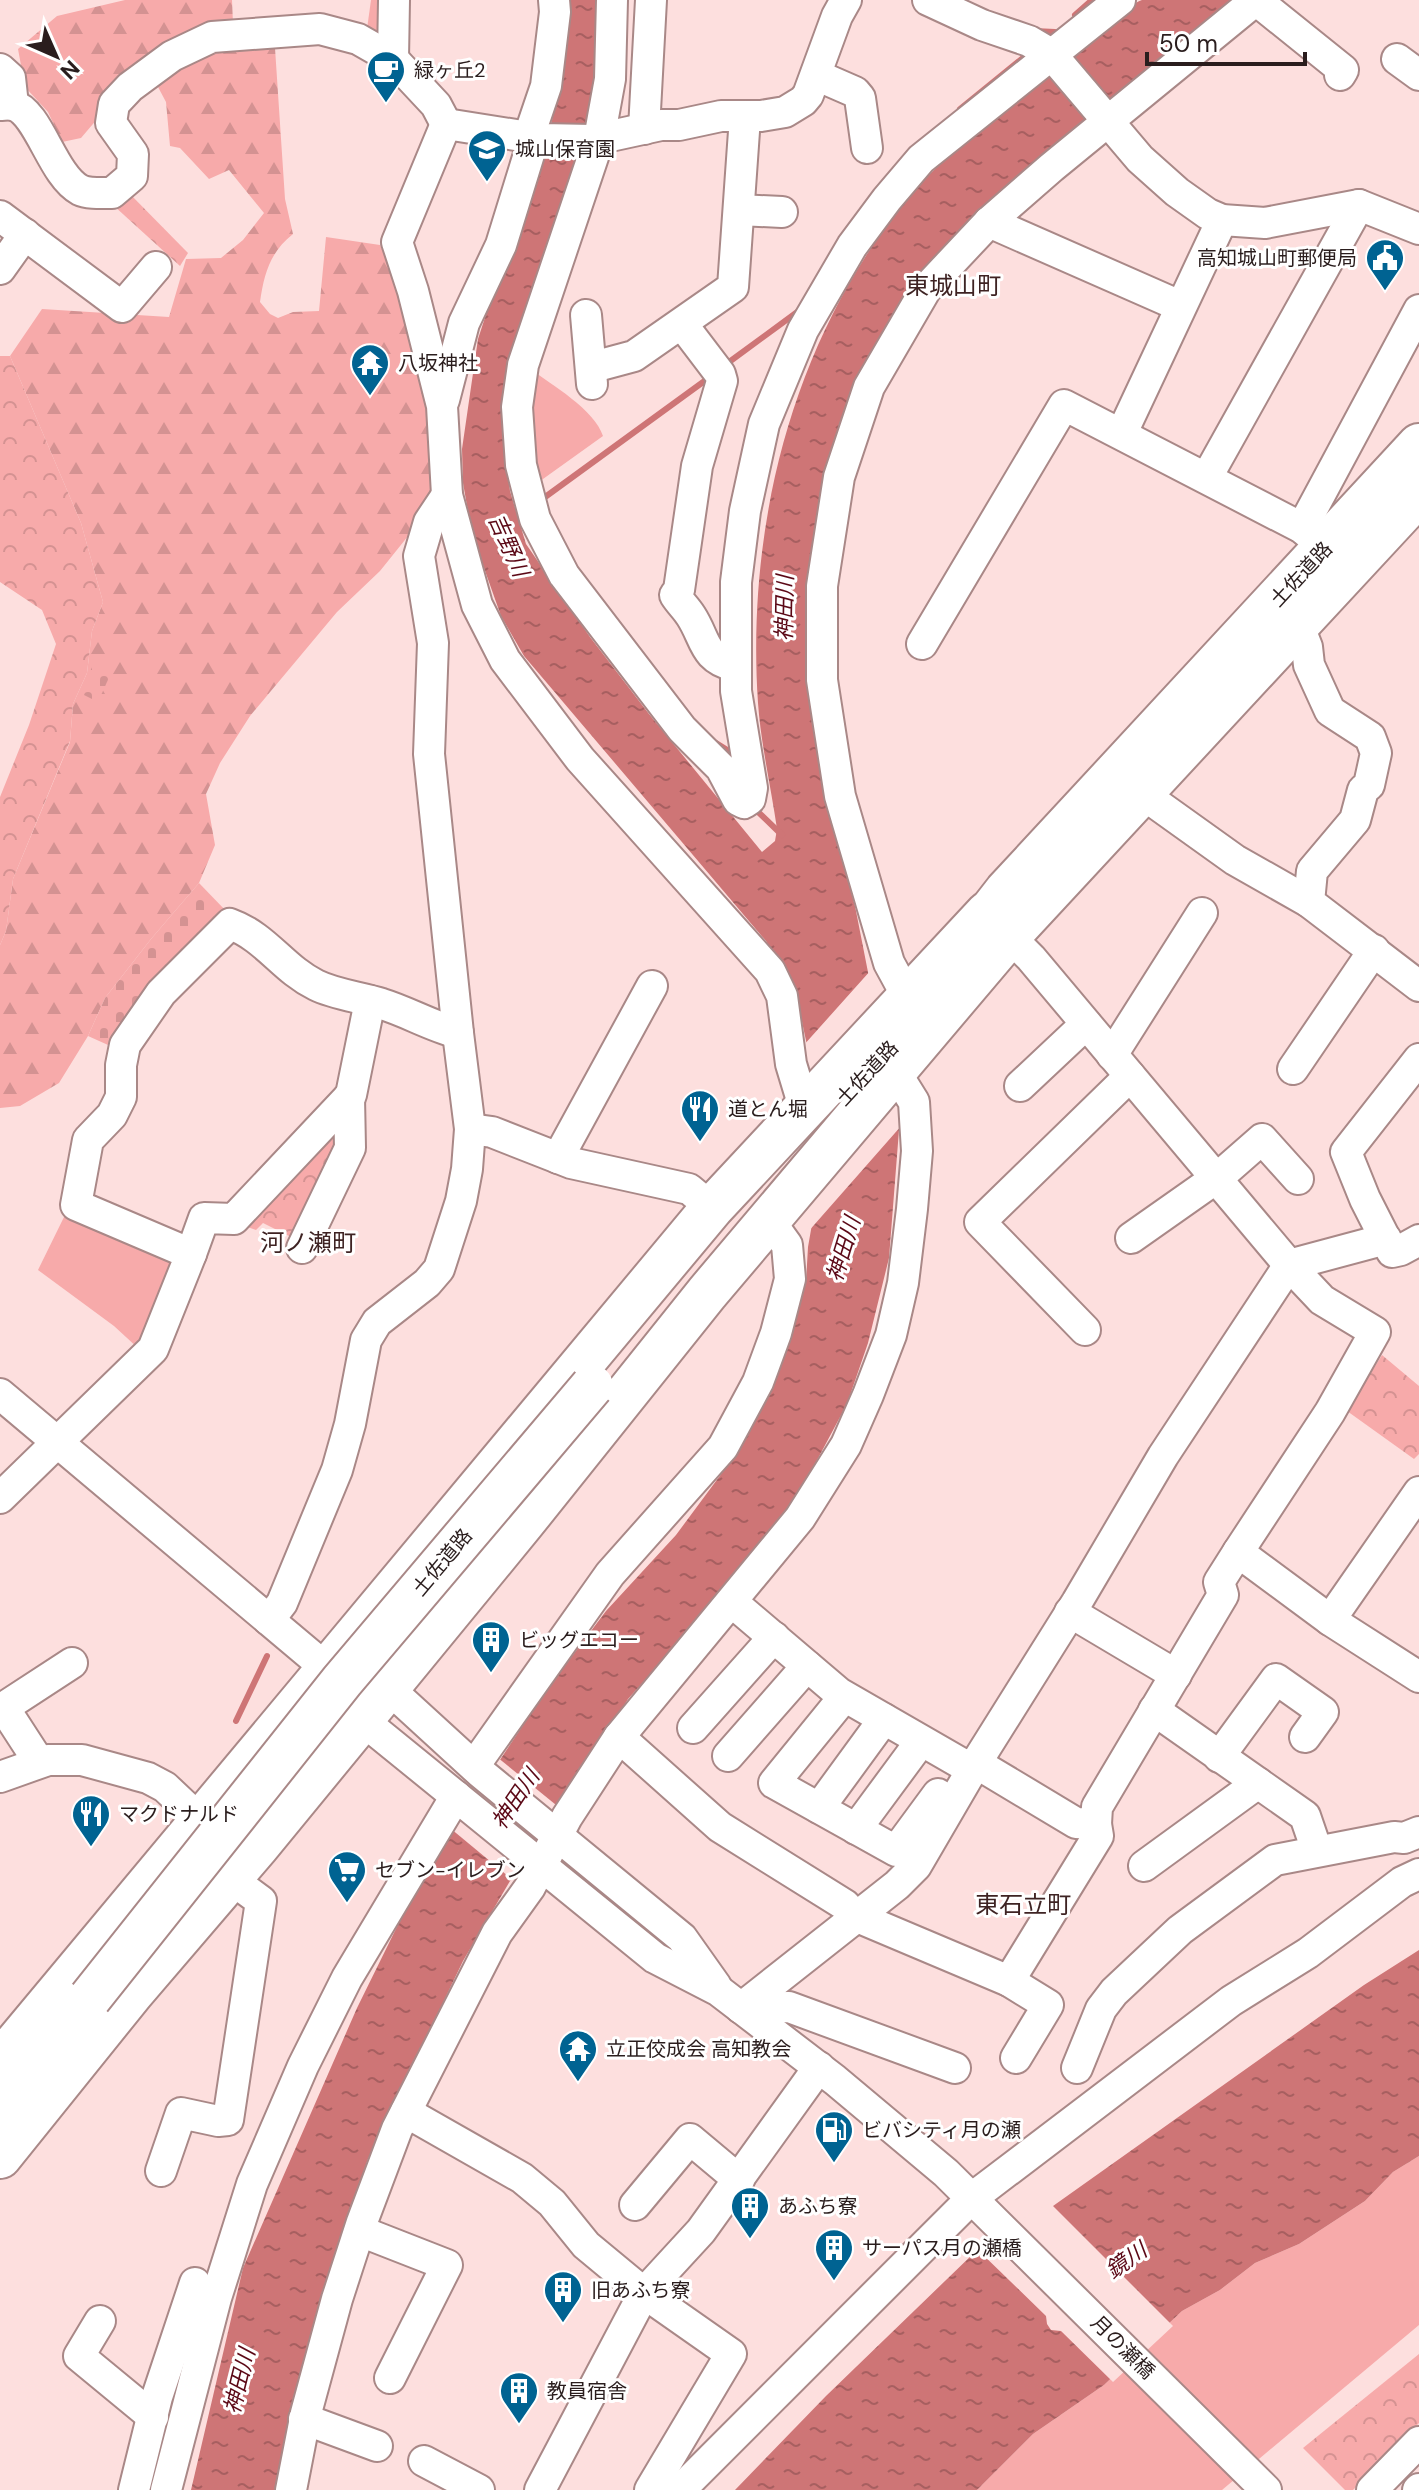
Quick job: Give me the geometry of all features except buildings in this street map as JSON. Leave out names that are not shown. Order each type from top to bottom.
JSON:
[{"type":"highway","name":"土佐道路","points":[[0,2109],[342,1681],[592,1386],[787,1188],[998,924],[1419,445]]},
{"type":"highway","name":"土佐道路","points":[[998,924],[1140,792],[1298,624],[1326,548],[1419,494]]},
{"type":"highway","points":[[0,2062],[712,1208],[806,1105],[902,1045]]},
{"type":"highway","points":[[0,2157],[387,1687],[787,1188]]},
{"type":"street","points":[[393,59],[394,0]]},
{"type":"street","points":[[442,406],[464,323],[501,245],[535,138],[546,86],[554,0]]},
{"type":"street","points":[[612,0],[610,79],[596,140],[523,365],[517,407],[521,465],[529,502],[541,535],[564,575],[682,729],[721,768],[738,800],[744,803],[750,799],[752,788],[741,731],[735,666],[736,582],[754,466],[764,424],[803,330],[852,246],[921,159],[1055,57],[1120,0]]},
{"type":"street","points":[[644,129],[651,0]]},
{"type":"street","points":[[446,124],[535,138],[596,140],[721,116],[745,117],[792,110],[803,101],[816,75],[837,16],[846,0]]},
{"type":"street","points":[[291,2490],[304,2419],[337,2299],[360,2231],[406,2112],[497,1933],[530,1887],[536,1861],[619,1737],[739,1608],[846,1445],[891,1335],[903,1283],[917,1151],[914,1102],[889,963],[840,796],[822,680],[822,586],[839,477],[869,387],[926,289],[989,222],[1105,118],[1256,0],[1343,70],[1340,75]]},
{"type":"street","points":[[941,3],[982,25],[1029,41],[1055,57],[1140,159],[1208,214],[1222,220],[1265,223],[1359,205],[1419,229]]},
{"type":"street","points":[[0,69],[10,78],[6,105],[21,110],[44,138],[58,169],[81,191],[112,193],[132,176],[133,154],[111,123],[114,104],[130,87],[172,56],[212,37],[320,29],[358,39],[393,59],[436,105],[446,124]]},
{"type":"street","points":[[816,75],[855,92],[860,98],[867,148]]},
{"type":"street","points":[[586,315],[592,377],[634,356],[733,287],[745,117]]},
{"type":"street","points":[[446,124],[397,242],[413,291],[442,406],[447,495],[477,605],[505,660],[580,759],[770,971],[782,996],[791,1064],[806,1105]]},
{"type":"street","points":[[1207,477],[1359,205]]},
{"type":"street","points":[[739,210],[782,212]]},
{"type":"street","points":[[0,216],[122,307],[156,267]]},
{"type":"street","points":[[1122,433],[1222,220]]},
{"type":"street","points":[[989,222],[1180,306]]},
{"type":"street","points":[[0,269],[25,234]]},
{"type":"street","points":[[922,644],[1064,405],[1207,477],[1326,548],[1419,310]]},
{"type":"street","points":[[682,324],[717,370],[720,393],[697,466],[679,590],[675,595],[718,662],[735,666]]},
{"type":"street","points":[[269,1620],[282,1603],[337,1470],[350,1424],[366,1340],[377,1322],[427,1283],[439,1269],[480,1130],[458,1033],[429,754],[433,643],[419,556],[429,522],[447,495]]},
{"type":"street","points":[[1298,624],[1307,647],[1309,665],[1330,711],[1370,737],[1376,753],[1369,785],[1363,790],[1355,820],[1312,871],[1309,902]]},
{"type":"street","points":[[1140,792],[1235,860],[1309,902],[1419,986]]},
{"type":"street","points":[[1085,1330],[980,1222],[1121,1066],[1194,945],[1202,913]]},
{"type":"street","points":[[191,1254],[76,1205],[88,1140],[112,1115],[121,1097],[121,1065],[125,1045],[161,993],[230,924],[250,931],[315,985],[458,1033]]},
{"type":"street","points":[[998,924],[1289,1265],[1322,1300],[1375,1332],[1330,1412],[1219,1582],[1223,1595],[1097,1807],[1098,1836],[1009,1981]]},
{"type":"street","points":[[1293,1069],[1374,950]]},
{"type":"street","points":[[558,1158],[652,986]]},
{"type":"street","points":[[302,1248],[350,1148],[349,1097],[370,1001]]},
{"type":"street","points":[[1020,1086],[1086,1024]]},
{"type":"street","points":[[1419,1059],[1346,1152],[1392,1252],[1419,1240]]},
{"type":"street","points":[[0,1498],[153,1349],[204,1218],[234,1219],[349,1097]]},
{"type":"street","points":[[480,1130],[558,1158],[689,1189],[712,1208]]},
{"type":"street","points":[[1131,1238],[1215,1178],[1262,1139],[1298,1179]]},
{"type":"street","points":[[478,1769],[610,1574],[723,1447],[758,1382],[776,1333],[790,1279],[787,1188]]},
{"type":"street","points":[[844,1697],[774,1783],[896,1851],[968,1763],[1070,1612],[1184,1422],[1289,1265],[1386,1239]]},
{"type":"street","points":[[0,1394],[326,1668],[361,1719],[655,1958],[730,1999],[789,2007],[955,2068]]},
{"type":"street","points":[[1330,1620],[1406,1510]]},
{"type":"street","points":[[1238,1552],[1330,1620],[1419,1677]]},
{"type":"street","points":[[739,1608],[844,1697],[1076,1823],[1096,1824]]},
{"type":"street","points":[[1070,1612],[1176,1675]]},
{"type":"street","points":[[693,1728],[774,1637]]},
{"type":"street","points":[[39,1762],[2,1709],[72,1663]]},
{"type":"street","points":[[728,1756],[807,1666]]},
{"type":"street","points":[[326,1668],[387,1687],[478,1769],[682,1938],[730,1999]]},
{"type":"street","points":[[1219,1757],[1276,1679],[1328,1704],[1305,1737]]},
{"type":"street","points":[[1154,1710],[1305,1816],[1317,1851]]},
{"type":"street","points":[[819,1808],[884,1719]]},
{"type":"street","points":[[619,1737],[720,1827],[845,1905],[855,1916],[1009,1981],[1048,2005],[1055,2011],[1016,2058]]},
{"type":"street","points":[[856,1829],[921,1741]]},
{"type":"street","points":[[0,1777],[39,1762],[82,1760],[148,1778],[165,1787],[200,1820]]},
{"type":"street","points":[[730,1999],[897,1885],[916,1866],[968,1763]]},
{"type":"street","points":[[1144,1866],[1258,1783]]},
{"type":"street","points":[[166,2490],[216,2298],[252,2184],[303,2066],[347,1978],[459,1798]]},
{"type":"street","points":[[1077,2068],[1101,2009],[1108,2000],[1180,1930],[1275,1860],[1394,1837],[1404,1838],[1419,1832]]},
{"type":"street","points":[[680,2490],[976,2201],[1231,2001],[1308,1953],[1411,1878],[1419,1857]]},
{"type":"street","points":[[161,2171],[181,2113],[218,2121],[228,2120],[233,2102],[242,2019],[261,1901],[231,1879]]},
{"type":"street","points":[[87,1955],[132,1993]]},
{"type":"street","name":"月の瀬橋","points":[[730,1999],[819,2067],[976,2201],[1266,2490]]},
{"type":"street","points":[[540,2490],[644,2293],[701,2231],[819,2067]]},
{"type":"street","points":[[406,2112],[522,2178],[552,2203],[586,2245],[644,2293],[731,2354],[650,2490]]},
{"type":"street","points":[[635,2205],[690,2139],[739,2180]]},
{"type":"street","points":[[360,2231],[447,2265],[390,2378]]},
{"type":"street","points":[[134,2490],[153,2417],[195,2283]]},
{"type":"street","points":[[100,2321],[79,2356],[153,2417]]},
{"type":"street","points":[[304,2419],[377,2446]]},
{"type":"street","points":[[1372,2490],[1419,2442]]},
{"type":"street","points":[[424,2461],[479,2490]]},
{"type":"green space","points":[[125,0],[232,0],[233,24],[104,111],[81,138],[62,142],[48,112],[25,87],[18,49],[57,16]]},
{"type":"green space","points":[[371,0],[389,0],[389,51],[367,29]]},
{"type":"green space","points":[[275,48],[285,199],[293,234],[269,264],[260,302],[278,318],[293,312],[319,311],[326,237],[380,245],[403,293],[422,347],[437,500],[380,571],[337,612],[250,716],[220,763],[206,794],[215,845],[199,883],[105,998],[88,1036],[59,1083],[20,1106],[0,1108],[0,945],[6,931],[13,879],[70,742],[73,704],[87,673],[92,631],[103,602],[81,523],[10,356],[42,309],[169,317],[186,259],[221,258],[243,240],[264,213],[229,170],[209,179],[180,148],[170,146],[166,102],[158,87],[187,65],[212,54]]},
{"type":"green space","points":[[128,192],[188,253],[180,266],[113,205]]},
{"type":"green space","points":[[0,356],[10,356],[81,523],[103,602],[92,631],[87,673],[73,704],[70,741],[13,879],[6,931],[0,945],[0,797],[29,725],[56,644],[42,610],[0,582]]},
{"type":"green space","points":[[530,369],[582,407],[603,436],[536,484],[525,439]]},
{"type":"green space","points":[[94,663],[111,673],[98,702],[80,693]]},
{"type":"green space","points":[[199,883],[227,912],[117,1049],[88,1036],[105,998]]},
{"type":"green space","points":[[336,1120],[341,1136],[299,1241],[263,1223],[256,1230],[236,1223]]},
{"type":"green space","points":[[66,1213],[182,1261],[139,1349],[114,1326],[38,1270]]},
{"type":"green space","points":[[1382,1355],[1419,1386],[1419,1454],[1414,1459],[1347,1411]]},
{"type":"green space","points":[[1419,2156],[1419,2325],[1222,2490],[977,2490],[1033,2434],[1104,2385],[1182,2311],[1220,2290],[1255,2263],[1299,2244],[1365,2201],[1393,2172]]},
{"type":"green space","points":[[1419,2354],[1419,2423],[1353,2490],[1345,2490],[1303,2448]]},
{"type":"water","points":[[566,0],[597,0],[600,33],[592,123],[520,326],[507,381],[503,437],[510,491],[526,544],[590,637],[762,852],[775,841],[777,829],[758,703],[756,636],[760,568],[770,502],[785,436],[807,373],[834,312],[867,254],[919,185],[959,148],[1134,4],[1142,0],[1233,0],[957,233],[921,276],[838,441],[825,795],[855,906],[899,1130],[889,1258],[868,1343],[847,1404],[807,1479],[752,1562],[628,1699],[578,1784],[559,1805],[463,1961],[368,2159],[322,2292],[288,2426],[277,2490],[191,2490],[243,2268],[357,2008],[419,1882],[545,1692],[606,1611],[676,1535],[739,1450],[771,1391],[790,1342],[806,1282],[816,1201],[821,1111],[795,989],[766,941],[524,656],[501,616],[472,534],[463,483],[462,449],[478,339],[547,152]]},
{"type":"water","name":"鏡川","points":[[1419,1950],[1419,2156],[1393,2172],[1365,2201],[1299,2244],[1255,2263],[1220,2290],[1182,2311],[1104,2385],[1033,2434],[977,2490],[735,2490],[826,2396],[975,2252],[1053,2206],[1364,1985]]},
{"type":"pier","points":[[871,970],[902,1125],[807,1233],[821,1133],[803,1046]]},
{"type":"pier","points":[[497,1757],[561,1809],[514,1881],[450,1828]]},
{"type":"pier","points":[[1050,2203],[1173,2326],[1113,2382],[1061,2331],[1051,2330],[1046,2316],[975,2247]]},
{"type":"waterway","points":[[1075,15],[1092,0]]},
{"type":"waterway","points":[[1034,31],[1055,32]]},
{"type":"waterway","points":[[960,109],[1029,53]]},
{"type":"waterway","points":[[725,365],[800,310]]},
{"type":"waterway","points":[[541,500],[710,377]]},
{"type":"waterway","points":[[716,743],[737,756]]},
{"type":"waterway","points":[[753,807],[782,835]]},
{"type":"waterway","points":[[236,1721],[267,1656]]},
{"type":"place","name":"緑ヶ丘2","points":[[386,104]]},
{"type":"place","name":"城山保育園","points":[[487,183]]},
{"type":"place","name":"高知城山町郵便局","points":[[1385,292]]},
{"type":"place","name":"八坂神社","points":[[370,397]]},
{"type":"place","name":"道とん堀","points":[[700,1143]]},
{"type":"place","name":"ビッグエコー","points":[[491,1674]]},
{"type":"place","name":"マクドナルド","points":[[91,1848]]},
{"type":"place","name":"セブン-イレブン","points":[[347,1904]]},
{"type":"place","name":"立正佼成会 高知教会","points":[[578,2083]]},
{"type":"place","name":"ビバシティ月の瀬","points":[[834,2164]]},
{"type":"place","name":"あふち寮","points":[[750,2240]]},
{"type":"place","name":"サーパス月の瀬橋","points":[[834,2282]]},
{"type":"place","name":"旧あふち寮","points":[[563,2324]]},
{"type":"place","name":"教員宿舎","points":[[519,2425]]},
{"type":"district","name":"東城山町","points":[[953,286]]},
{"type":"district","name":"河ノ瀬町","points":[[308,1243]]},
{"type":"district","name":"東石立町","points":[[1023,1905]]},
{"type":"water label","name":"吉野川","points":[[509,545]]},
{"type":"water label","name":"神田川","points":[[784,608]]},
{"type":"water label","name":"神田川","points":[[843,1249]]},
{"type":"water label","name":"神田川","points":[[515,1799]]},
{"type":"water label","name":"神田川","points":[[239,2381]]}]
